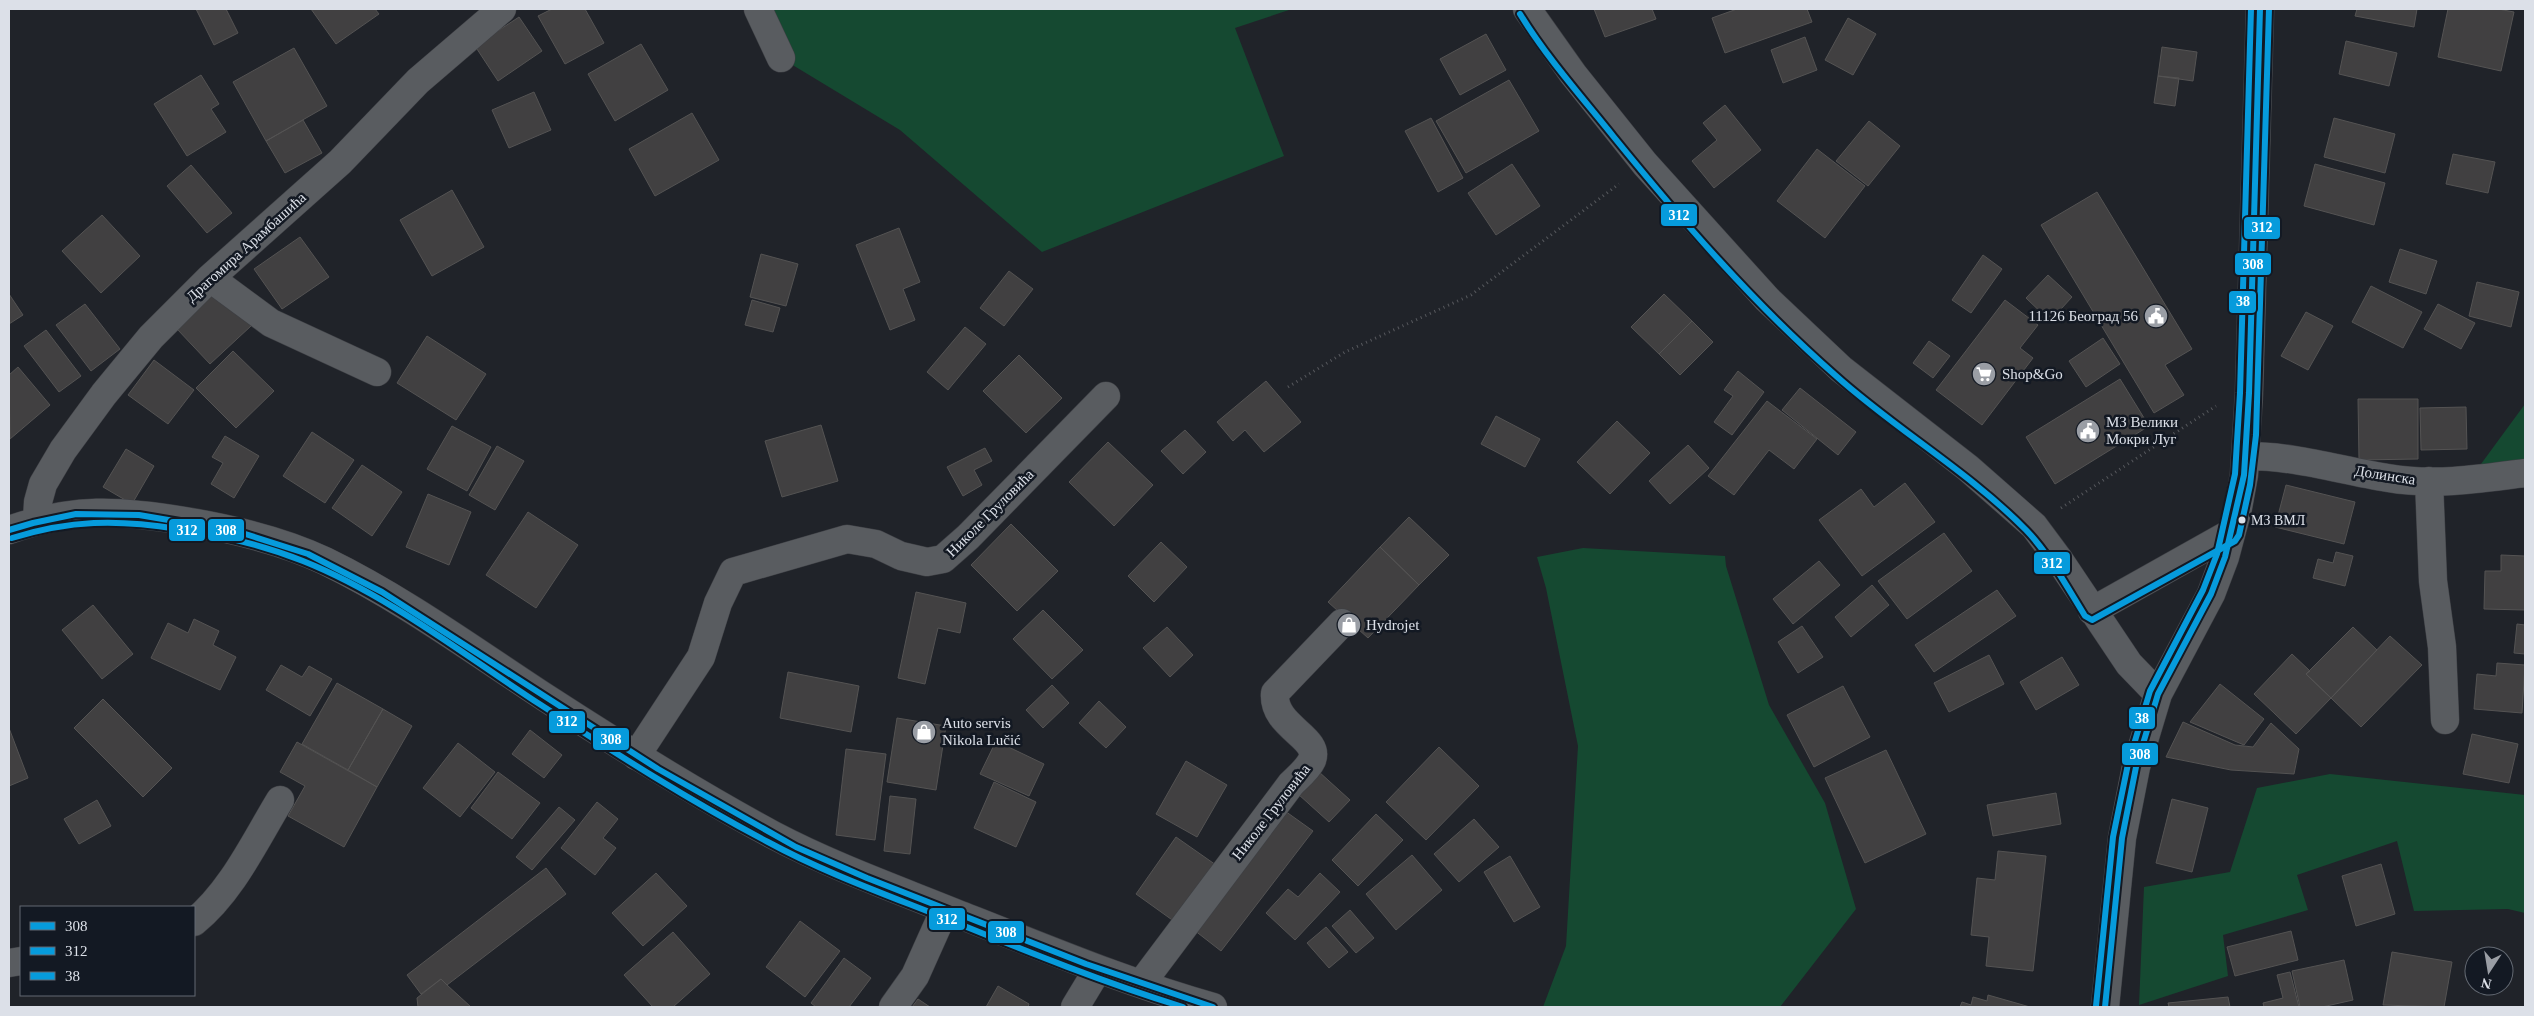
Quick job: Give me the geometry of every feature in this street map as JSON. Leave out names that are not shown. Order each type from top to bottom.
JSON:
[{"type":"street","name":"Драгомира Арамбашића","points":[[37,520],[38,502],[43,484],[64,450],[104,394],[151,336],[210,278],[340,162],[418,81],[502,9]]},
{"type":"street","points":[[758,9],[781,58]]},
{"type":"street","points":[[1527,9],[1574,74],[1645,164],[1682,207],[1803,334],[1875,398],[1968,468],[2034,526],[2129,664],[2158,694]]},
{"type":"street","points":[[2105,1007],[2122,838],[2136,768],[2158,694],[2211,594],[2238,508],[2246,456],[2249,393],[2260,9]]},
{"type":"street","points":[[210,278],[271,323],[377,372]]},
{"type":"street","name":"Николе Груловића","points":[[636,756],[701,657],[718,603],[733,572],[847,539],[876,544],[901,556],[927,562],[943,559],[968,537],[1106,396]]},
{"type":"street","name":"Долинска","points":[[2246,456],[2277,456],[2313,461],[2390,478],[2429,481],[2486,478],[2525,473]]},
{"type":"street","points":[[2429,481],[2433,581],[2442,648],[2446,720]]},
{"type":"street","points":[[9,530],[37,520],[109,511],[210,524],[282,544],[324,561],[411,610],[636,756],[778,838],[841,867],[1098,969],[1212,1007]]},
{"type":"street","points":[[2092,611],[2232,532]]},
{"type":"street","name":"Николе Груловића","points":[[1141,984],[1291,784],[1311,762],[1313,753],[1310,743],[1292,728],[1277,711],[1274,703],[1275,692],[1342,623]]},
{"type":"street","points":[[195,921],[206,913],[231,880],[280,800]]},
{"type":"street","points":[[893,1007],[915,976],[945,909]]},
{"type":"street","points":[[1075,1007],[1098,969]]},
{"type":"path","points":[[1288,387],[1345,352],[1471,295],[1645,164]]},
{"type":"path","points":[[2056,511],[2112,476],[2213,406],[2249,393]]},
{"type":"green space","points":[[758,9],[1292,9],[1235,28],[1284,156],[1042,252],[900,130],[781,58]]},
{"type":"green space","points":[[2525,404],[2525,471],[2470,479]]},
{"type":"green space","points":[[1583,548],[1725,556],[1726,566],[1769,705],[1825,803],[1856,909],[1780,1007],[1543,1007],[1566,946],[1578,746],[1546,588],[1537,557]]},
{"type":"green space","points":[[2330,774],[2525,795],[2525,913],[2508,909],[2414,911],[2397,841],[2297,875],[2308,910],[2223,935],[2228,976],[2139,1005],[2144,887],[2230,872],[2257,788]]},
{"type":"building","points":[[196,9],[226,9],[238,33],[214,45]]},
{"type":"building","points":[[311,9],[375,9],[379,14],[336,44]]},
{"type":"building","points":[[552,9],[585,9],[604,43],[565,64],[538,16]]},
{"type":"building","points":[[1594,9],[1652,9],[1656,19],[1605,37]]},
{"type":"building","points":[[1737,9],[1807,9],[1812,22],[1725,53],[1712,18]]},
{"type":"building","points":[[2357,9],[2417,9],[2414,27],[2355,16]]},
{"type":"building","points":[[2448,9],[2498,9],[2514,12],[2501,71],[2438,57]]},
{"type":"building","points":[[519,17],[542,51],[498,81],[475,46]]},
{"type":"building","points":[[1848,18],[1876,34],[1853,75],[1825,60]]},
{"type":"building","points":[[1486,34],[1506,70],[1460,95],[1440,59]]},
{"type":"building","points":[[1805,37],[1817,70],[1783,83],[1771,50]]},
{"type":"building","points":[[2346,41],[2397,53],[2389,86],[2339,74]]},
{"type":"building","points":[[641,44],[668,90],[615,121],[588,74]]},
{"type":"building","points":[[2162,47],[2197,52],[2193,81],[2158,76]]},
{"type":"building","points":[[294,48],[327,106],[266,141],[233,82]]},
{"type":"building","points":[[201,75],[219,104],[211,109],[226,132],[187,156],[154,104]]},
{"type":"building","points":[[2158,76],[2179,78],[2175,106],[2154,103]]},
{"type":"building","points":[[1509,80],[1539,131],[1466,173],[1436,121]]},
{"type":"building","points":[[534,92],[551,130],[509,148],[492,110]]},
{"type":"building","points":[[1725,105],[1761,150],[1714,188],[1692,161],[1717,140],[1703,123]]},
{"type":"building","points":[[692,113],[719,160],[655,196],[629,149]]},
{"type":"building","points":[[1431,118],[1463,178],[1438,192],[1405,131]]},
{"type":"building","points":[[2334,118],[2395,134],[2385,173],[2324,157]]},
{"type":"building","points":[[303,120],[322,153],[285,173],[266,141]]},
{"type":"building","points":[[1869,121],[1900,146],[1868,186],[1836,161]]},
{"type":"building","points":[[1817,149],[1865,186],[1825,238],[1777,201]]},
{"type":"building","points":[[2453,154],[2495,162],[2488,193],[2446,184]]},
{"type":"building","points":[[1512,164],[1540,206],[1496,235],[1468,193]]},
{"type":"building","points":[[2315,164],[2385,183],[2374,225],[2304,206]]},
{"type":"building","points":[[191,165],[232,213],[207,233],[167,186]]},
{"type":"building","points":[[452,190],[484,247],[432,276],[400,220]]},
{"type":"building","points":[[2097,192],[2192,349],[2165,365],[2184,395],[2154,413],[2041,225]]},
{"type":"building","points":[[102,215],[140,256],[101,293],[62,251]]},
{"type":"building","points":[[899,228],[920,282],[903,289],[915,320],[890,330],[856,245]]},
{"type":"building","points":[[300,237],[329,277],[282,309],[254,269]]},
{"type":"building","points":[[2400,249],[2437,261],[2426,294],[2389,282]]},
{"type":"building","points":[[761,254],[798,264],[786,306],[750,297]]},
{"type":"building","points":[[1983,255],[2002,269],[1971,313],[1952,300]]},
{"type":"building","points":[[1009,271],[1033,289],[1004,326],[980,308]]},
{"type":"building","points":[[2048,275],[2072,297],[2050,321],[2026,298]]},
{"type":"building","points":[[2477,282],[2519,292],[2511,327],[2469,316]]},
{"type":"building","points":[[2371,286],[2422,312],[2403,348],[2352,322]]},
{"type":"building","points":[[218,290],[251,326],[210,364],[177,329]]},
{"type":"building","points":[[9,294],[23,315],[9,324]]},
{"type":"building","points":[[1664,294],[1692,321],[1659,354],[1631,327]]},
{"type":"building","points":[[752,300],[780,308],[773,332],[745,325]]},
{"type":"building","name":"Shop&Go","points":[[2005,300],[2038,325],[2020,348],[2033,358],[1982,425],[1936,390]]},
{"type":"building","points":[[85,304],[120,349],[91,371],[56,325]]},
{"type":"building","points":[[2438,304],[2475,323],[2461,349],[2424,329]]},
{"type":"building","points":[[2306,312],[2333,326],[2308,370],[2281,356]]},
{"type":"building","points":[[1692,321],[1713,342],[1680,375],[1659,354]]},
{"type":"building","points":[[965,327],[986,344],[948,390],[927,372]]},
{"type":"building","points":[[46,330],[81,376],[59,392],[24,346]]},
{"type":"building","points":[[427,336],[486,374],[456,420],[397,383]]},
{"type":"building","points":[[2103,338],[2120,364],[2086,387],[2069,361]]},
{"type":"building","points":[[1929,341],[1950,356],[1933,378],[1913,363]]},
{"type":"building","points":[[233,351],[274,391],[236,428],[196,388]]},
{"type":"building","points":[[1019,355],[1062,398],[1026,433],[983,391]]},
{"type":"building","points":[[154,360],[194,390],[168,424],[128,395]]},
{"type":"building","points":[[18,367],[50,405],[10,439],[9,375]]},
{"type":"building","points":[[1738,371],[1764,392],[1732,435],[1714,422],[1733,396],[1724,390]]},
{"type":"building","name":"МЗ Велики Мокри Луг","points":[[2120,379],[2149,426],[2055,484],[2026,437]]},
{"type":"building","points":[[1266,381],[1301,422],[1264,452],[1245,430],[1233,441],[1217,422]]},
{"type":"building","points":[[1800,388],[1856,432],[1838,455],[1782,410]]},
{"type":"building","points":[[2358,399],[2418,399],[2418,459],[2359,460]]},
{"type":"building","points":[[1767,401],[1817,439],[1794,469],[1769,450],[1734,495],[1708,476]]},
{"type":"building","points":[[2466,407],[2467,449],[2421,450],[2420,408]]},
{"type":"building","points":[[1496,416],[1540,439],[1525,467],[1481,444]]},
{"type":"building","points":[[1617,421],[1650,453],[1610,494],[1577,462]]},
{"type":"building","points":[[821,425],[838,481],[782,497],[765,441]]},
{"type":"building","points":[[452,426],[491,447],[467,491],[427,469]]},
{"type":"building","points":[[1185,430],[1206,452],[1183,474],[1161,451]]},
{"type":"building","points":[[312,432],[354,460],[325,503],[283,476]]},
{"type":"building","points":[[225,436],[259,456],[234,498],[211,484],[223,463],[212,457]]},
{"type":"building","points":[[1108,442],[1153,485],[1114,526],[1069,482]]},
{"type":"building","points":[[1688,445],[1709,468],[1670,504],[1649,481]]},
{"type":"building","points":[[497,446],[524,461],[495,510],[469,495]]},
{"type":"building","points":[[985,448],[992,461],[974,470],[982,485],[963,496],[947,467]]},
{"type":"building","points":[[126,449],[154,466],[132,504],[103,487]]},
{"type":"building","points":[[362,465],[402,492],[372,536],[332,508]]},
{"type":"building","points":[[1905,483],[1935,522],[1862,576],[1819,520],[1861,489],[1874,507]]},
{"type":"building","points":[[2286,485],[2355,502],[2344,544],[2275,527]]},
{"type":"building","points":[[428,494],[471,512],[449,565],[406,547]]},
{"type":"building","points":[[528,512],[578,545],[536,608],[486,575]]},
{"type":"building","points":[[1409,517],[1449,555],[1419,585],[1380,547]]},
{"type":"building","points":[[1011,524],[1058,571],[1017,611],[971,565]]},
{"type":"building","points":[[1944,533],[1972,571],[1907,619],[1878,581]]},
{"type":"building","points":[[1161,542],[1187,567],[1154,602],[1128,576]]},
{"type":"building","points":[[1380,547],[1419,585],[1368,638],[1328,602]]},
{"type":"building","points":[[2336,552],[2353,556],[2345,586],[2313,578],[2318,559],[2333,563]]},
{"type":"building","points":[[2501,555],[2525,556],[2525,610],[2484,609],[2485,571],[2501,571]]},
{"type":"building","points":[[1819,561],[1840,585],[1793,624],[1773,599]]},
{"type":"building","points":[[1872,585],[1889,605],[1851,637],[1835,617]]},
{"type":"building","points":[[1997,590],[2016,616],[1934,672],[1915,645]]},
{"type":"building","points":[[916,592],[966,603],[960,633],[938,628],[925,684],[898,678]]},
{"type":"building","points":[[93,605],[133,654],[102,679],[62,630]]},
{"type":"building","points":[[1043,610],[1083,650],[1052,679],[1013,639]]},
{"type":"building","points":[[194,619],[219,631],[213,645],[236,657],[220,690],[151,658],[168,623],[188,633]]},
{"type":"building","points":[[2517,624],[2525,625],[2525,654],[2514,653]]},
{"type":"building","points":[[1802,626],[1823,657],[1798,673],[1778,642]]},
{"type":"building","points":[[1167,627],[1193,655],[1170,677],[1143,648]]},
{"type":"building","points":[[2353,627],[2377,650],[2331,698],[2306,674]]},
{"type":"building","points":[[2390,636],[2422,665],[2361,727],[2331,698]]},
{"type":"building","points":[[2292,654],[2310,671],[2306,674],[2331,698],[2296,734],[2254,694]]},
{"type":"building","points":[[1989,655],[2004,684],[1949,712],[1934,683]]},
{"type":"building","points":[[2062,657],[2079,685],[2036,710],[2020,682]]},
{"type":"building","points":[[2497,663],[2525,665],[2522,713],[2474,709],[2477,674],[2496,676]]},
{"type":"building","points":[[281,665],[302,677],[309,666],[332,679],[310,716],[266,690]]},
{"type":"building","points":[[788,672],[859,686],[851,732],[780,718]]},
{"type":"building","points":[[337,683],[383,709],[348,770],[302,744]]},
{"type":"building","points":[[2220,684],[2264,719],[2244,745],[2190,722]]},
{"type":"building","points":[[1052,685],[1069,703],[1043,728],[1026,710]]},
{"type":"building","points":[[1843,686],[1870,737],[1814,767],[1787,715]]},
{"type":"building","points":[[103,699],[172,768],[143,797],[74,728]]},
{"type":"building","points":[[1099,701],[1126,727],[1106,748],[1079,723]]},
{"type":"building","points":[[383,709],[412,726],[377,787],[348,770]]},
{"type":"building","points":[[897,718],[946,726],[936,790],[887,782]]},
{"type":"building","points":[[2183,722],[2235,745],[2253,747],[2271,723],[2299,749],[2294,774],[2231,770],[2166,757]]},
{"type":"building","points":[[9,728],[28,778],[9,786]]},
{"type":"building","points":[[530,730],[562,755],[544,778],[512,754]]},
{"type":"building","points":[[2472,734],[2518,744],[2509,783],[2463,774]]},
{"type":"building","points":[[996,741],[1044,764],[1029,796],[980,774]]},
{"type":"building","points":[[297,742],[377,787],[344,847],[288,816],[305,786],[280,772]]},
{"type":"building","points":[[458,743],[495,772],[460,817],[423,788]]},
{"type":"building","points":[[1439,747],[1479,786],[1426,840],[1386,802]]},
{"type":"building","points":[[846,749],[886,754],[875,840],[836,835]]},
{"type":"building","points":[[1886,750],[1926,834],[1865,863],[1825,778]]},
{"type":"building","points":[[1186,761],[1227,785],[1197,837],[1156,814]]},
{"type":"building","points":[[1318,771],[1350,800],[1329,822],[1298,794]]},
{"type":"building","points":[[498,772],[540,803],[512,839],[471,808]]},
{"type":"building","points":[[994,782],[1036,802],[1016,847],[974,828]]},
{"type":"building","points":[[2056,793],[2061,824],[1993,836],[1987,805]]},
{"type":"building","points":[[890,796],[916,799],[910,854],[884,851]]},
{"type":"building","points":[[2172,799],[2208,808],[2192,872],[2156,863]]},
{"type":"building","points":[[97,800],[111,826],[79,844],[64,819]]},
{"type":"building","points":[[597,802],[618,819],[603,838],[616,848],[595,875],[561,848]]},
{"type":"building","points":[[559,807],[575,820],[532,870],[516,857]]},
{"type":"building","points":[[1285,811],[1313,831],[1221,951],[1194,930]]},
{"type":"building","points":[[1376,814],[1403,840],[1358,886],[1332,860]]},
{"type":"building","points":[[1474,819],[1499,847],[1459,882],[1434,854]]},
{"type":"building","points":[[1176,837],[1216,865],[1175,922],[1136,894]]},
{"type":"building","points":[[1998,851],[2046,856],[2033,971],[1986,966],[1989,937],[1971,935],[1977,878],[1995,880]]},
{"type":"building","points":[[1412,855],[1442,890],[1396,930],[1366,894]]},
{"type":"building","points":[[1510,856],[1540,907],[1514,922],[1484,872]]},
{"type":"building","points":[[2381,864],[2395,914],[2356,926],[2342,876]]},
{"type":"building","points":[[546,868],[566,894],[447,985],[441,979],[421,994],[407,975]]},
{"type":"building","points":[[656,873],[687,906],[643,946],[612,913]]},
{"type":"building","points":[[1320,873],[1340,892],[1295,940],[1266,913],[1288,889],[1298,897]]},
{"type":"building","points":[[1350,910],[1374,938],[1356,953],[1332,926]]},
{"type":"building","points":[[800,921],[840,951],[805,997],[766,967]]},
{"type":"building","points":[[1326,927],[1348,952],[1329,968],[1307,943]]},
{"type":"building","points":[[2291,931],[2298,960],[2235,976],[2227,947]]},
{"type":"building","points":[[673,932],[710,974],[673,1007],[653,1007],[624,975]]},
{"type":"building","points":[[2392,952],[2452,962],[2444,1007],[2383,1005]]},
{"type":"building","points":[[844,958],[871,978],[849,1007],[816,1007],[811,1003]]},
{"type":"building","points":[[2344,960],[2353,1000],[2322,1007],[2300,1007],[2292,971]]},
{"type":"building","points":[[2290,972],[2299,1007],[2264,1007],[2263,1003],[2283,998],[2277,975]]},
{"type":"building","points":[[441,979],[471,1007],[418,1007],[417,998]]},
{"type":"building","points":[[998,986],[1029,1004],[1028,1007],[986,1007]]},
{"type":"building","points":[[1988,995],[2030,1007],[1960,1007],[1962,1002],[1971,1005],[1973,997],[1987,1001]]},
{"type":"building","points":[[2228,997],[2230,1007],[2169,1007],[2168,1003]]},
{"type":"building","points":[[918,999],[930,1007],[912,1007]]},
{"type":"transit line","name":"38","points":[[2096,1006],[2113,837],[2128,764],[2150,691],[2203,590],[2217,554],[2235,474],[2240,393],[2251,9]]},
{"type":"transit line","name":"308","points":[[2105,1007],[2122,838],[2136,767],[2158,694],[2211,594],[2225,557],[2244,475],[2249,393],[2260,9]]},
{"type":"transit line","name":"312","points":[[1520,14],[1553,61],[1639,168],[1747,290],[1805,348],[1858,395],[1980,489],[2026,530],[2050,561],[2085,616],[2092,620],[2235,541],[2239,535],[2250,485],[2256,435],[2269,9]]},
{"type":"transit line","name":"308","points":[[9,530],[76,514],[139,515],[239,532],[308,554],[382,592],[658,769],[796,847],[867,878],[1086,964],[1213,1007]]},
{"type":"transit line","name":"312","points":[[12,538],[33,532],[74,525],[94,523],[134,524],[210,534],[257,545],[303,561],[334,575],[395,608],[625,759],[710,810],[790,854],[1038,956],[1183,1007]]},
{"type":"place","name":"11126 Београд 56","points":[[2156,316]]},
{"type":"place","name":"Shop&Go","points":[[1984,374]]},
{"type":"place","name":"МЗ Велики Мокри Луг","points":[[2088,431]]},
{"type":"place","name":"МЗ ВМЛ","points":[[2242,520]]},
{"type":"place","name":"Hydrojet","points":[[1349,625]]},
{"type":"place","name":"Auto servis Nikola Lučić","points":[[924,732]]}]
